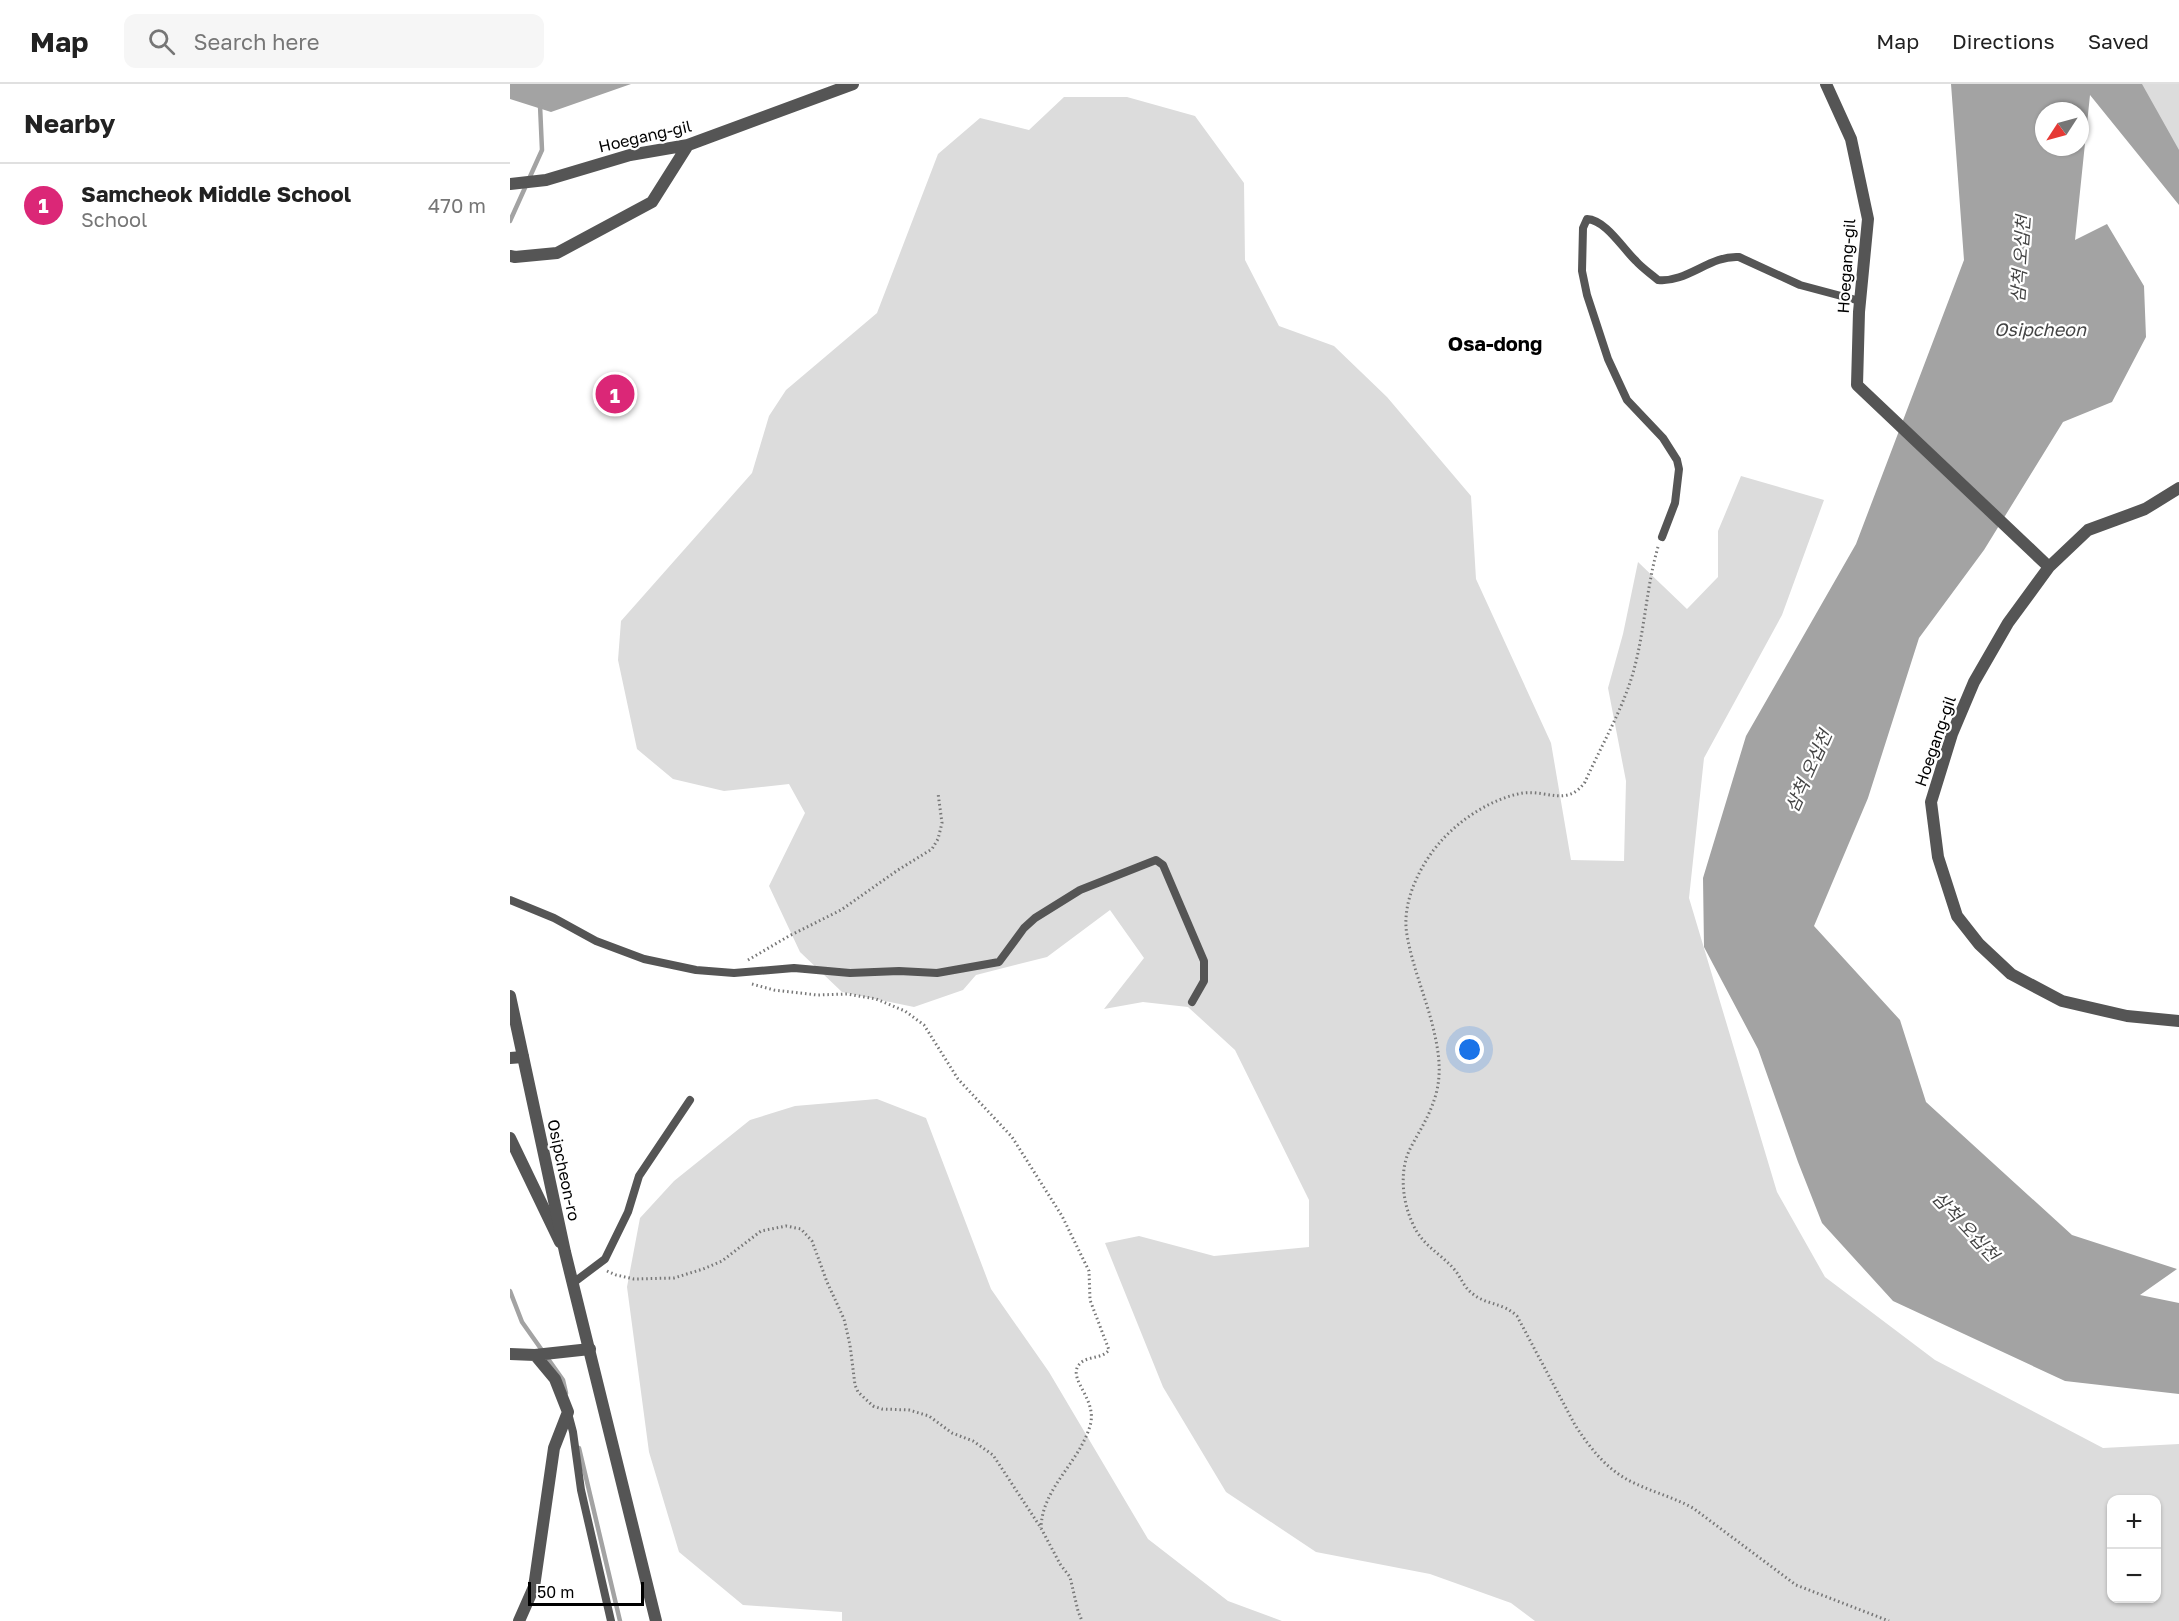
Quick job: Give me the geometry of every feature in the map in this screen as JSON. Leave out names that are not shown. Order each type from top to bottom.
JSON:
[{"type":"street","name":"Hoegang-gil","points":[[513,184],[539,181],[630,155],[688,145],[853,84]]},
{"type":"street","name":"Hoegang-gil","points":[[1826,84],[1851,139],[1868,219],[1860,301],[1857,385],[2049,567]]},
{"type":"street","points":[[510,255],[515,257],[557,253],[652,202],[688,145]]},
{"type":"street","name":"Hoegang-gil","points":[[2179,488],[2145,509],[2088,530],[2049,567],[2008,623],[1974,682],[1952,734],[1931,802],[1938,857],[1957,916],[1979,944],[2011,974],[2062,1001],[2127,1016],[2179,1021]]},
{"type":"street","name":"Osipcheon-ro","points":[[510,996],[565,1252],[656,1621]]},
{"type":"street","points":[[510,1058],[523,1057]]},
{"type":"street","points":[[510,1138],[565,1252]]},
{"type":"street","points":[[510,1354],[537,1355],[590,1349]]},
{"type":"street","points":[[519,1621],[534,1587],[554,1448],[568,1412],[555,1379],[537,1355]]},
{"type":"lane","points":[[1662,537],[1675,503],[1679,469],[1677,460],[1663,438],[1627,400],[1608,359],[1587,295],[1582,271],[1583,228],[1587,219],[1594,219],[1658,280],[1676,279],[1728,256],[1739,257],[1800,285],[1860,301]]},
{"type":"lane","points":[[510,900],[554,918],[596,941],[644,959],[696,970],[734,973],[794,968],[850,973],[899,971],[937,973],[999,962],[1024,928],[1035,918],[1080,890],[1156,860],[1163,865],[1204,961],[1204,981],[1192,1002]]},
{"type":"lane","points":[[573,1283],[605,1259],[628,1212],[639,1176],[690,1100]]},
{"type":"lane","points":[[568,1412],[581,1490],[611,1621]]},
{"type":"path","points":[[1662,537],[1650,578],[1640,646],[1632,675],[1618,711],[1580,790],[1573,795],[1563,796],[1524,793],[1478,810],[1458,824],[1441,841],[1426,861],[1414,884],[1407,906],[1406,934],[1433,1026],[1440,1070],[1430,1115],[1406,1157],[1403,1180],[1405,1200],[1419,1238],[1454,1269],[1473,1295],[1503,1306],[1517,1316],[1575,1425],[1594,1452],[1609,1467],[1631,1482],[1693,1508],[1796,1585],[1889,1621]]},
{"type":"path","points":[[938,793],[942,824],[938,839],[924,856],[898,870],[841,910],[758,953],[733,970],[740,979],[757,987],[817,995],[847,994],[876,999],[916,1018],[930,1033],[958,1078],[1012,1137],[1073,1235],[1089,1271],[1090,1300],[1109,1350],[1104,1356],[1085,1359],[1075,1373],[1090,1404],[1091,1420],[1082,1444],[1048,1498],[1042,1514],[1041,1528]]},
{"type":"path","points":[[597,1265],[616,1275],[634,1279],[674,1278],[722,1261],[762,1231],[786,1226],[801,1229],[812,1242],[847,1327],[855,1386],[858,1392],[873,1406],[882,1409],[909,1410],[929,1416],[958,1437],[973,1441],[987,1449],[999,1462],[1041,1528],[1060,1564],[1070,1576],[1082,1621]]},
{"type":"shaded area","points":[[2121,84],[2179,84],[2179,168]]},
{"type":"shaded area","points":[[1064,97],[1127,97],[1195,116],[1244,183],[1245,260],[1279,326],[1334,346],[1387,397],[1471,496],[1476,579],[1551,743],[1571,860],[1624,861],[1626,781],[1608,688],[1623,634],[1638,562],[1687,609],[1718,577],[1718,531],[1741,476],[1824,500],[1782,615],[1704,758],[1689,898],[1777,1192],[1825,1277],[1935,1360],[2103,1448],[2179,1444],[2179,1621],[1535,1621],[1511,1603],[1430,1574],[1316,1552],[1226,1492],[1163,1387],[1105,1243],[1139,1236],[1214,1256],[1309,1247],[1309,1200],[1235,1050],[1188,1007],[1143,1002],[1104,1009],[1144,958],[1110,910],[1047,957],[976,975],[963,990],[914,1007],[842,992],[800,952],[769,886],[805,813],[789,784],[724,791],[673,779],[637,749],[618,660],[621,621],[752,473],[769,416],[786,390],[877,313],[938,154],[980,118],[1029,130]]},
{"type":"shaded area","points":[[877,1099],[926,1118],[991,1289],[1049,1372],[1148,1539],[1228,1601],[1282,1621],[842,1621],[842,1612],[743,1605],[679,1552],[649,1452],[627,1287],[640,1218],[674,1181],[750,1120],[795,1106]]},
{"type":"water","points":[[510,84],[631,84],[551,112],[510,99]]},
{"type":"water","name":"Osipcheon","points":[[1951,84],[2142,84],[2179,150],[2179,205],[2090,95],[2089,105],[2089,102],[2035,102],[2035,156],[2084,156],[2075,240],[2107,224],[2144,286],[2146,337],[2112,402],[2063,422],[1984,550],[1919,638],[1868,798],[1814,926],[1900,1020],[1926,1102],[2072,1235],[2177,1269],[2140,1295],[2179,1303],[2179,1394],[2065,1381],[1893,1301],[1822,1223],[1758,1049],[1704,947],[1703,878],[1746,736],[1856,544],[1964,260]]},
{"type":"waterway","points":[[510,221],[542,150],[540,105]]},
{"type":"waterway","points":[[510,1291],[522,1322],[563,1380],[566,1393]]},
{"type":"waterway","points":[[579,1448],[620,1621]]},
{"type":"place","name":"Samcheok Middle School","points":[[615,394]]},
{"type":"district","name":"Osa-dong","points":[[1495,343]]},
{"type":"water label","name":"삼척 오십천","points":[[2020,259]]},
{"type":"water label","name":"삼척 오십천","points":[[1808,771]]},
{"type":"water label","name":"삼척 오십천","points":[[1966,1226]]}]
